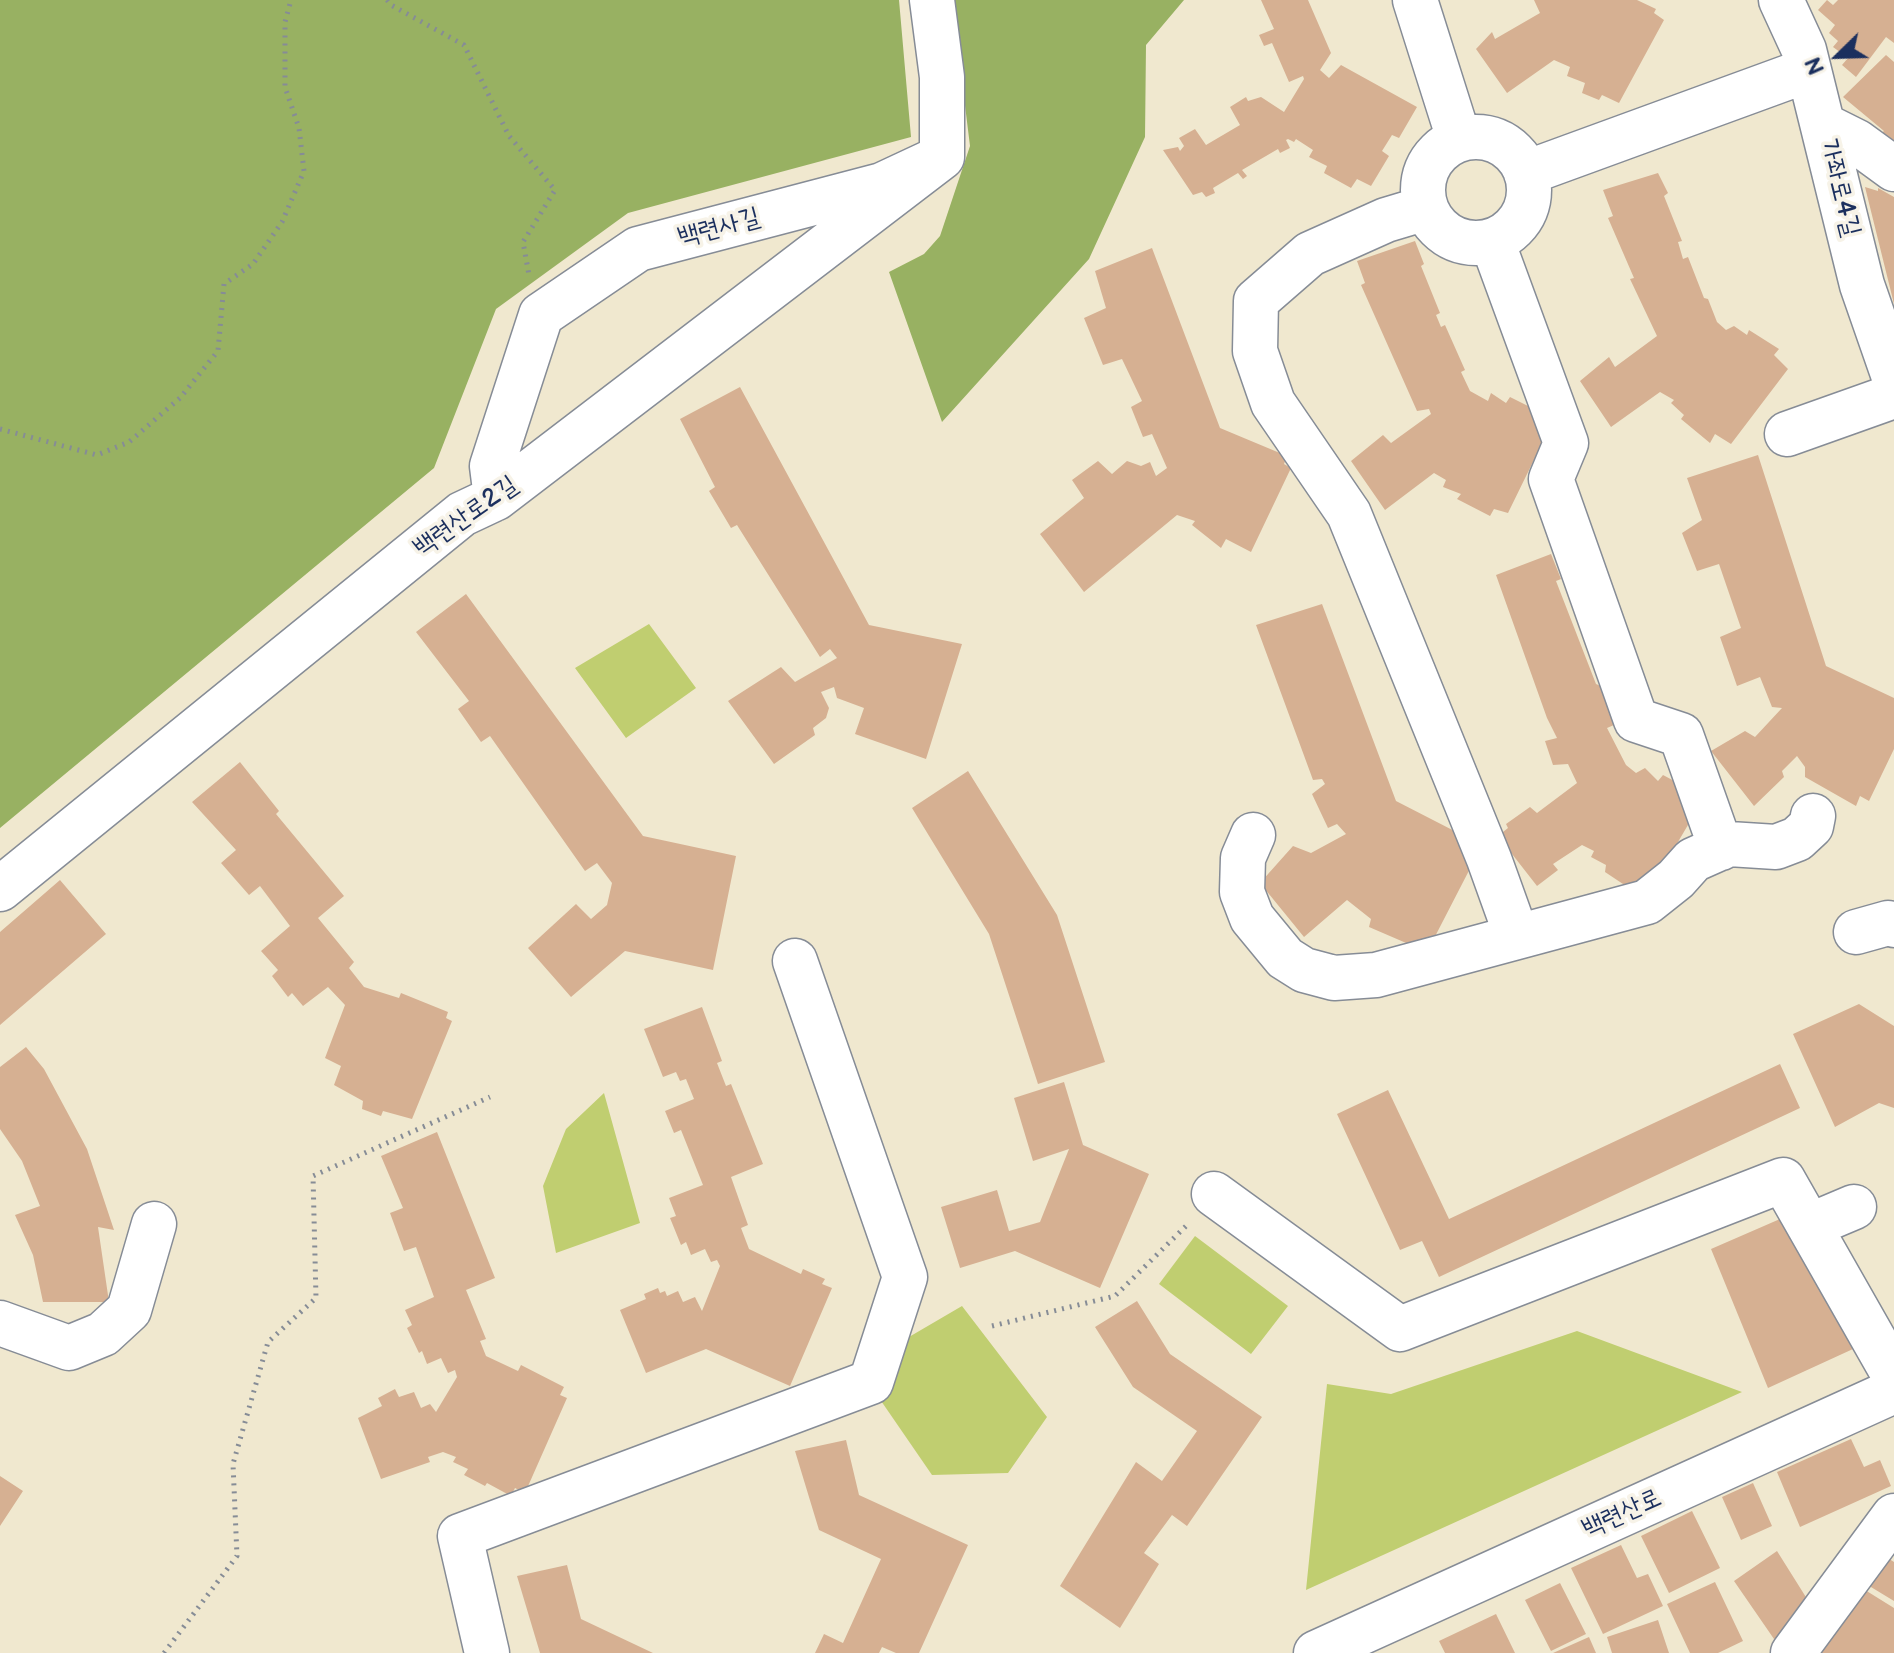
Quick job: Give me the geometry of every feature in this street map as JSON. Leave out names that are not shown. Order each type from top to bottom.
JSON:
[{"type":"street","points":[[932,0],[942,77],[942,157]]},
{"type":"street","points":[[1415,0],[1459,139]]},
{"type":"street","name":"가좌로4길","points":[[1781,0],[1804,50],[1862,285],[1893,375]]},
{"type":"street","points":[[1526,173],[1808,70]]},
{"type":"street","points":[[1823,125],[1857,142],[1894,169]]},
{"type":"street","points":[[1476,136],[1492,139],[1507,147],[1519,159],[1526,173],[1529,190],[1519,221],[1507,233],[1492,241],[1460,241],[1445,233],[1426,208],[1423,189],[1425,173],[1433,158],[1445,146],[1459,139],[1476,136]]},
{"type":"street","name":"백련사길","points":[[540,319],[541,315],[638,249],[882,185],[942,157]]},
{"type":"street","name":"백련산로2길","points":[[0,889],[462,514],[496,498],[942,157]]},
{"type":"street","points":[[1426,208],[1386,220],[1310,254],[1256,301],[1255,351],[1273,403],[1349,514],[1489,859],[1517,937]]},
{"type":"street","points":[[1492,241],[1566,443],[1551,479],[1636,720],[1681,735],[1721,848]]},
{"type":"street","points":[[496,498],[492,466],[540,319]]},
{"type":"street","points":[[1787,434],[1893,375]]},
{"type":"street","points":[[1253,835],[1243,858],[1242,892],[1252,918],[1285,958],[1304,970],[1334,978],[1376,975],[1647,902],[1676,879],[1693,860],[1729,844],[1776,847],[1797,839],[1811,826],[1813,816]]},
{"type":"street","points":[[487,1653],[460,1536],[871,1382],[905,1277],[795,961]]},
{"type":"street","points":[[1205,1205],[1400,1329],[1783,1180],[1894,1375]]},
{"type":"street","points":[[1809,1226],[1854,1207]]},
{"type":"street","points":[[0,1323],[69,1348],[103,1334],[129,1310],[154,1224]]},
{"type":"street","name":"백련산로","points":[[1342,1648],[1894,1391]]},
{"type":"street","points":[[1793,1653],[1894,1516]]},
{"type":"path","points":[[0,429],[97,455],[129,442],[180,398],[218,351],[224,284],[253,264],[275,233],[304,171],[299,128],[285,87],[285,22],[291,0]]},
{"type":"path","points":[[387,0],[464,45],[509,136],[555,190],[523,242],[529,268],[527,304],[540,319]]},
{"type":"path","points":[[164,1653],[237,1556],[233,1464],[268,1342],[316,1298],[313,1176],[490,1097]]},
{"type":"path","points":[[992,1326],[1115,1296],[1205,1205]]},
{"type":"green space","points":[[0,0],[899,0],[911,137],[628,213],[496,309],[434,468],[0,828]]},
{"type":"green space","points":[[952,0],[1184,0],[1146,45],[1145,137],[1089,259],[942,422],[889,272],[924,254],[940,236],[970,146]]},
{"type":"green space","points":[[649,624],[696,688],[626,738],[575,668]]},
{"type":"green space","points":[[604,1093],[640,1223],[556,1253],[543,1186],[566,1129]]},
{"type":"green space","points":[[1195,1236],[1288,1306],[1251,1354],[1159,1284]]},
{"type":"green space","points":[[962,1306],[1047,1417],[1008,1473],[932,1475],[877,1395],[897,1344]]},
{"type":"green space","points":[[1577,1331],[1742,1392],[1306,1590],[1327,1384],[1391,1394]]},
{"type":"building","points":[[1261,0],[1308,0],[1331,53],[1320,70],[1329,78],[1341,65],[1417,107],[1399,138],[1392,135],[1382,151],[1389,156],[1371,186],[1357,179],[1351,188],[1324,173],[1327,166],[1309,157],[1313,150],[1296,139],[1294,142],[1288,139],[1290,148],[1280,153],[1278,149],[1242,170],[1247,176],[1243,179],[1238,173],[1213,188],[1215,193],[1206,197],[1202,192],[1193,195],[1163,150],[1178,147],[1180,151],[1184,146],[1179,138],[1195,129],[1206,145],[1240,125],[1230,107],[1246,97],[1248,101],[1261,97],[1284,112],[1304,79],[1303,76],[1289,82],[1272,43],[1264,46],[1259,35],[1274,29]]},
{"type":"building","points":[[1534,0],[1637,0],[1656,9],[1654,13],[1664,20],[1619,103],[1602,95],[1599,100],[1582,93],[1585,83],[1567,76],[1570,67],[1554,60],[1507,93],[1476,49],[1492,32],[1495,39],[1540,13]]},
{"type":"building","points":[[1827,0],[1833,5],[1838,0],[1894,0],[1894,43],[1886,37],[1856,77],[1842,65],[1848,58],[1833,47],[1838,41],[1829,33],[1835,25],[1818,10]]},
{"type":"building","points":[[1886,55],[1894,62],[1894,152],[1878,136],[1884,131],[1843,97]]},
{"type":"building","points":[[1658,173],[1668,193],[1664,196],[1682,241],[1678,242],[1683,259],[1688,257],[1717,322],[1726,330],[1734,326],[1747,335],[1749,330],[1779,349],[1774,355],[1788,369],[1731,444],[1715,434],[1710,443],[1681,419],[1684,415],[1671,403],[1674,400],[1660,392],[1611,427],[1580,381],[1609,357],[1615,367],[1657,336],[1630,279],[1634,278],[1608,218],[1613,216],[1603,190]]},
{"type":"building","points":[[1865,187],[1878,191],[1878,188],[1894,197],[1894,304]]},
{"type":"building","points":[[1415,241],[1424,264],[1421,266],[1440,313],[1436,315],[1441,327],[1445,325],[1465,370],[1461,372],[1470,391],[1488,401],[1491,393],[1506,403],[1510,397],[1540,412],[1550,427],[1508,513],[1494,509],[1490,516],[1457,499],[1461,494],[1443,487],[1446,480],[1434,473],[1385,510],[1351,461],[1383,435],[1391,443],[1431,414],[1429,409],[1417,411],[1361,285],[1365,283],[1357,261]]},
{"type":"building","points":[[1152,248],[1220,428],[1287,456],[1284,464],[1291,468],[1251,552],[1226,539],[1221,548],[1192,525],[1195,521],[1177,515],[1084,592],[1040,534],[1084,498],[1072,480],[1098,461],[1112,474],[1127,461],[1141,466],[1150,462],[1156,476],[1167,468],[1152,434],[1143,437],[1131,407],[1142,401],[1122,359],[1103,365],[1084,318],[1106,308],[1095,271]]},
{"type":"building","points":[[740,387],[869,625],[962,644],[926,759],[855,734],[864,708],[837,698],[834,687],[821,692],[829,708],[826,718],[813,728],[815,735],[774,764],[728,701],[781,667],[795,682],[837,658],[830,649],[820,657],[737,525],[731,528],[709,491],[715,487],[680,419]]},
{"type":"building","points":[[1758,455],[1826,666],[1894,698],[1894,749],[1869,801],[1860,796],[1856,806],[1805,777],[1805,767],[1797,756],[1782,771],[1784,777],[1754,806],[1711,751],[1745,731],[1755,737],[1782,708],[1772,707],[1760,677],[1737,686],[1720,637],[1741,628],[1719,564],[1697,571],[1682,533],[1702,520],[1687,478]]},
{"type":"building","points":[[1551,554],[1561,579],[1556,581],[1596,684],[1603,687],[1614,725],[1607,728],[1626,765],[1636,773],[1645,768],[1658,781],[1663,775],[1693,791],[1698,808],[1652,886],[1637,881],[1632,890],[1605,872],[1606,865],[1591,857],[1594,851],[1582,845],[1553,864],[1558,870],[1537,886],[1498,836],[1508,828],[1506,824],[1530,807],[1537,813],[1577,783],[1568,764],[1553,765],[1545,741],[1557,738],[1496,575]]},
{"type":"building","points":[[466,594],[643,836],[736,856],[713,970],[625,951],[571,997],[528,948],[576,904],[591,919],[607,905],[612,883],[597,863],[585,871],[490,736],[481,742],[458,709],[469,701],[416,632]]},
{"type":"building","points":[[1322,604],[1396,801],[1468,838],[1476,857],[1427,952],[1369,927],[1371,919],[1347,900],[1304,937],[1260,883],[1293,846],[1311,853],[1346,834],[1337,824],[1328,828],[1312,794],[1325,784],[1322,779],[1313,780],[1256,625]]},
{"type":"building","points":[[240,762],[279,811],[276,814],[344,896],[318,918],[354,962],[349,968],[364,987],[399,998],[401,993],[448,1012],[446,1018],[452,1021],[412,1119],[383,1111],[381,1116],[362,1109],[363,1101],[334,1085],[341,1066],[325,1058],[345,1005],[328,987],[303,1006],[292,993],[288,997],[272,976],[278,970],[261,951],[290,926],[260,886],[249,895],[221,863],[236,850],[192,802]]},
{"type":"building","points":[[968,771],[1057,915],[1105,1062],[1038,1084],[989,934],[912,808]]},
{"type":"building","points":[[60,880],[106,934],[0,1025],[0,932]]},
{"type":"building","points":[[1859,1004],[1894,1026],[1894,1108],[1879,1103],[1835,1127],[1793,1034]]},
{"type":"building","points":[[702,1007],[722,1061],[717,1063],[726,1086],[731,1084],[763,1164],[731,1177],[748,1225],[741,1228],[749,1249],[801,1274],[803,1269],[825,1279],[822,1284],[832,1288],[790,1386],[706,1349],[646,1373],[620,1310],[646,1299],[644,1294],[658,1288],[660,1293],[665,1291],[667,1296],[678,1291],[683,1302],[695,1297],[702,1311],[720,1266],[717,1260],[711,1262],[705,1249],[691,1255],[686,1242],[681,1245],[670,1218],[676,1216],[669,1198],[703,1185],[681,1130],[674,1133],[665,1111],[694,1099],[686,1079],[680,1081],[676,1072],[663,1077],[644,1029]]},
{"type":"building","points":[[26,1047],[44,1069],[87,1149],[114,1230],[98,1227],[109,1302],[43,1302],[33,1255],[15,1215],[40,1206],[22,1161],[0,1129],[0,1067]]},
{"type":"building","points":[[1780,1064],[1800,1108],[1439,1277],[1422,1241],[1400,1250],[1337,1114],[1388,1090],[1449,1219]]},
{"type":"building","points":[[1064,1082],[1083,1145],[1149,1174],[1100,1288],[1015,1251],[960,1268],[941,1207],[997,1190],[1009,1231],[1040,1222],[1069,1149],[1033,1161],[1014,1098]]},
{"type":"building","points":[[437,1132],[495,1278],[466,1290],[486,1339],[480,1341],[486,1356],[518,1371],[521,1365],[564,1387],[560,1395],[567,1398],[525,1493],[515,1488],[511,1496],[487,1483],[485,1486],[464,1475],[468,1469],[453,1462],[456,1457],[443,1452],[428,1457],[430,1462],[381,1479],[358,1418],[382,1406],[378,1398],[395,1389],[399,1397],[414,1392],[421,1408],[430,1404],[436,1412],[457,1377],[455,1370],[448,1373],[441,1358],[427,1364],[407,1328],[412,1325],[405,1310],[434,1297],[416,1247],[404,1251],[390,1213],[403,1208],[381,1156]]},
{"type":"building","points":[[1780,1219],[1853,1349],[1768,1388],[1711,1249]]},
{"type":"building","points":[[1137,1301],[1170,1354],[1262,1417],[1187,1526],[1172,1515],[1144,1553],[1159,1564],[1120,1628],[1060,1586],[1136,1462],[1162,1481],[1197,1431],[1133,1387],[1095,1327]]},
{"type":"building","points":[[1851,1439],[1864,1467],[1880,1460],[1891,1486],[1800,1527],[1777,1472]]},
{"type":"building","points":[[846,1440],[859,1495],[968,1545],[919,1653],[896,1653],[882,1647],[879,1653],[815,1653],[824,1634],[843,1643],[881,1559],[819,1530],[795,1451]]},
{"type":"building","points":[[0,1476],[23,1491],[0,1526]]},
{"type":"building","points":[[1753,1483],[1772,1526],[1741,1540],[1722,1497]]},
{"type":"building","points":[[1692,1511],[1720,1568],[1669,1593],[1641,1536]]},
{"type":"building","points":[[1621,1545],[1637,1578],[1648,1574],[1663,1606],[1603,1634],[1571,1568]]},
{"type":"building","points":[[1777,1551],[1809,1602],[1798,1624],[1774,1639],[1734,1581]]},
{"type":"building","points":[[1883,1555],[1894,1562],[1894,1601],[1866,1584]]},
{"type":"building","points":[[567,1565],[581,1619],[653,1653],[540,1653],[517,1576]]},
{"type":"building","points":[[1715,1582],[1743,1641],[1718,1653],[1690,1653],[1667,1604]]},
{"type":"building","points":[[1560,1583],[1586,1634],[1551,1651],[1525,1600]]},
{"type":"building","points":[[1857,1585],[1894,1608],[1894,1653],[1815,1653]]},
{"type":"building","points":[[1496,1614],[1515,1653],[1445,1653],[1439,1641]]},
{"type":"building","points":[[1658,1620],[1669,1653],[1612,1653],[1607,1637]]},
{"type":"building","points":[[1589,1637],[1596,1653],[1553,1653]]}]
